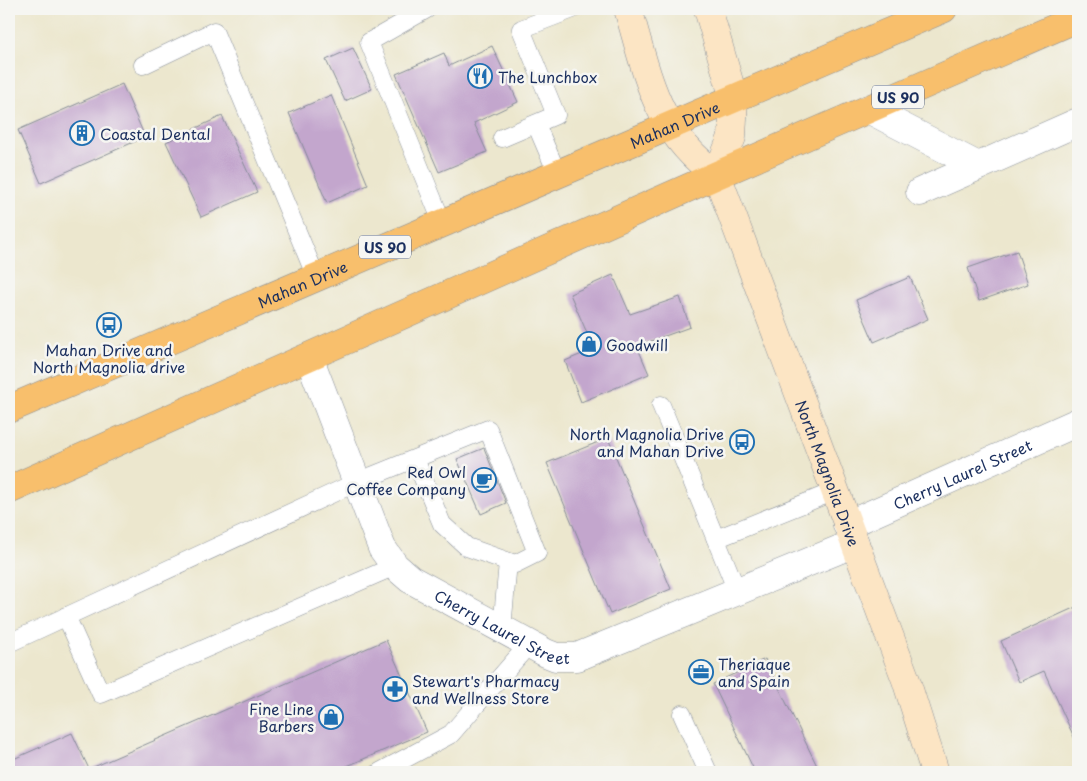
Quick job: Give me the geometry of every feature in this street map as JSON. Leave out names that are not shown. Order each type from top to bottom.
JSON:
[{"type":"main road","points":[[628,9],[648,74],[668,126],[689,153],[717,175],[732,137],[734,99],[708,9]]},
{"type":"main road","name":"US 90","points":[[734,99],[928,12]]},
{"type":"main road","name":"US 90","points":[[9,490],[717,175],[1078,18]]},
{"type":"main road","name":"Mahan Drive","points":[[9,409],[442,222],[734,99]]},
{"type":"main road","name":"North Magnolia Drive","points":[[717,175],[906,680],[935,772]]},
{"type":"street","points":[[868,109],[978,166]]},
{"type":"street","points":[[920,192],[1078,122]]},
{"type":"street","name":"Cherry Laurel Street","points":[[310,357],[382,548],[395,566],[410,579],[556,657],[577,657],[737,591],[1078,422]]},
{"type":"lane","points":[[427,9],[369,42],[442,222]]},
{"type":"lane","points":[[502,138],[556,116],[522,30],[573,9]]},
{"type":"lane","points":[[142,65],[214,31],[316,277]]},
{"type":"lane","points":[[536,124],[557,173]]},
{"type":"lane","points":[[661,405],[737,591]]},
{"type":"lane","points":[[9,643],[357,482],[488,429],[538,553],[516,564],[467,547],[442,524],[415,459]]},
{"type":"lane","points":[[716,539],[835,490]]},
{"type":"lane","points":[[502,629],[508,562]]},
{"type":"lane","points":[[66,616],[101,694],[395,566]]},
{"type":"lane","points":[[380,772],[451,734],[529,644]]},
{"type":"lane","points":[[682,714],[708,772]]},
{"type":"building","points":[[492,46],[518,102],[474,123],[487,152],[439,172],[396,74],[444,53],[449,66]]},
{"type":"building","points":[[353,48],[372,89],[345,101],[326,60]]},
{"type":"building","name":"Coastal Dental","points":[[122,84],[145,137],[41,183],[18,130]]},
{"type":"building","points":[[331,95],[368,185],[327,203],[289,113]]},
{"type":"building","points":[[222,116],[257,192],[201,217],[166,142]]},
{"type":"building","points":[[1017,251],[1028,284],[979,301],[968,268]]},
{"type":"building","points":[[613,275],[630,314],[680,297],[690,327],[637,346],[649,374],[581,402],[565,361],[594,349],[570,294]]},
{"type":"building","points":[[910,277],[928,319],[874,342],[856,300]]},
{"type":"building","points":[[608,438],[671,589],[610,614],[547,463]]},
{"type":"building","name":"Red Owl Coffee Company","points":[[484,448],[506,503],[481,514],[457,459]]},
{"type":"building","points":[[1078,606],[1078,746],[1044,671],[1019,682],[1001,641]]},
{"type":"building","points":[[386,640],[427,732],[333,772],[9,772],[9,761],[72,733],[89,769]]},
{"type":"building","points":[[765,659],[820,772],[755,772],[713,684]]},
{"type":"place","name":"The Lunchbox","points":[[480,76]]},
{"type":"place","name":"Coastal Dental","points":[[82,133]]},
{"type":"place","name":"Mahan Drive and North Magnolia drive","points":[[109,325]]},
{"type":"place","name":"Goodwill","points":[[589,344]]},
{"type":"place","name":"North Magnolia Drive and Mahan Drive","points":[[742,442]]},
{"type":"place","name":"Red Owl Coffee Company","points":[[484,480]]},
{"type":"place","name":"Theriaque and Spain","points":[[701,672]]},
{"type":"place","name":"Stewart's Pharmacy and Wellness Store","points":[[395,689]]},
{"type":"place","name":"Fine Line Barbers","points":[[331,717]]}]
